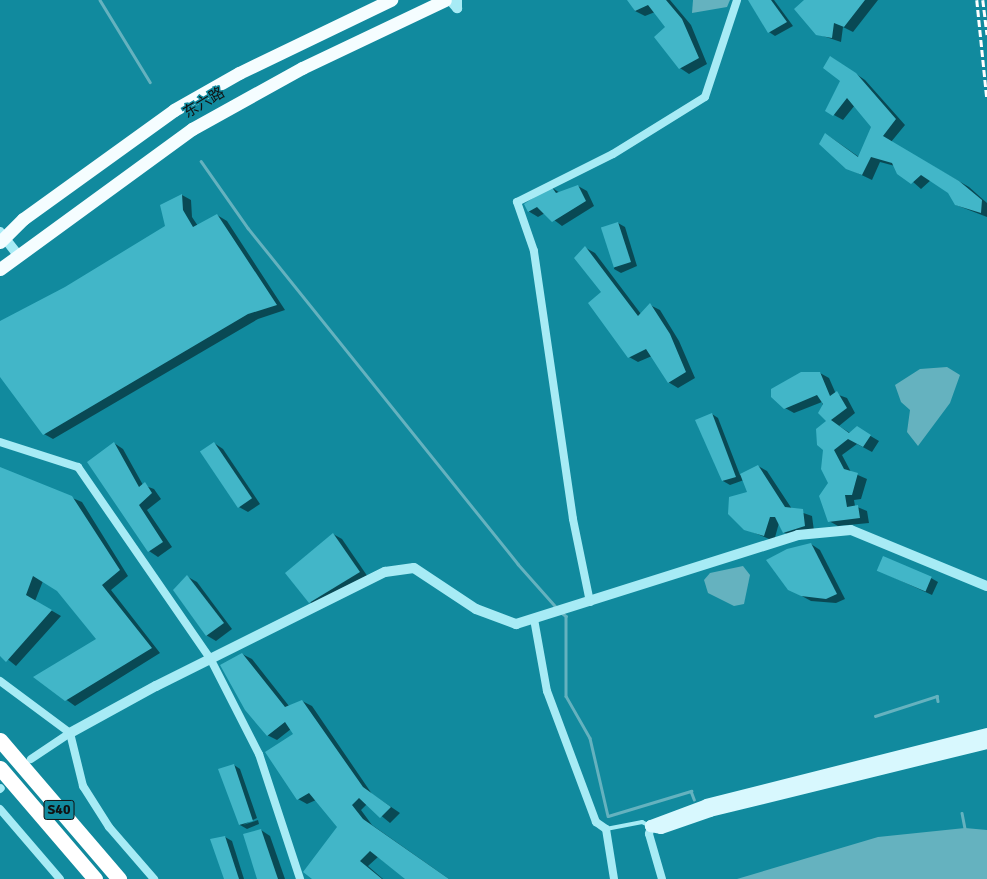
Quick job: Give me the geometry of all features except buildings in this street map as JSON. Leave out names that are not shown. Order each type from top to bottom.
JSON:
[{"type":"highway","name":"S40","points":[[0,740],[119,879]]},
{"type":"highway","name":"S40","points":[[0,768],[95,879]]},
{"type":"main road","name":"东六路","points":[[2,237],[24,219],[174,110],[245,70],[391,0]]},
{"type":"main road","name":"东六路","points":[[0,269],[192,129],[302,68],[445,0]]},
{"type":"main road","points":[[651,826],[707,805],[987,734]]},
{"type":"main road","points":[[651,826],[661,828],[717,809],[987,743]]},
{"type":"street","points":[[450,0],[457,8],[457,0]]},
{"type":"street","points":[[590,602],[573,519],[534,251],[517,202],[613,154],[705,97],[737,0]]},
{"type":"street","points":[[2,237],[18,255]]},
{"type":"street","points":[[0,442],[78,467],[210,658],[259,754],[300,879]]},
{"type":"street","points":[[31,759],[70,733],[210,658],[384,572],[414,568],[476,609],[516,624],[590,602],[798,535],[851,530],[987,586]]},
{"type":"street","points":[[534,619],[547,691],[596,822],[606,829],[614,879]]},
{"type":"street","points":[[0,681],[70,733],[83,786],[109,827],[154,879]]},
{"type":"street","points":[[0,809],[60,879]]},
{"type":"street","points":[[651,826],[649,834],[662,879]]},
{"type":"lane","points":[[606,829],[642,822],[651,826]]},
{"type":"water","points":[[693,0],[730,0],[727,7],[692,13]]},
{"type":"water","points":[[947,367],[960,375],[950,403],[918,446],[907,432],[910,410],[901,402],[895,385],[920,369]]},
{"type":"water","points":[[743,566],[750,575],[744,604],[734,606],[708,593],[704,580],[710,573]]},
{"type":"water","points":[[965,828],[987,830],[987,879],[737,879],[878,837]]},
{"type":"waterway","points":[[100,0],[150,82]]},
{"type":"waterway","points":[[201,161],[248,228],[518,564],[557,608]]},
{"type":"waterway","points":[[562,613],[566,616],[566,696],[590,738],[608,816],[691,791],[694,799]]},
{"type":"waterway","points":[[875,716],[937,696],[938,701]]},
{"type":"waterway","points":[[962,813],[965,828]]},
{"type":"railway","points":[[977,0],[987,98]]},
{"type":"railway","points":[[983,0],[987,35]]}]
